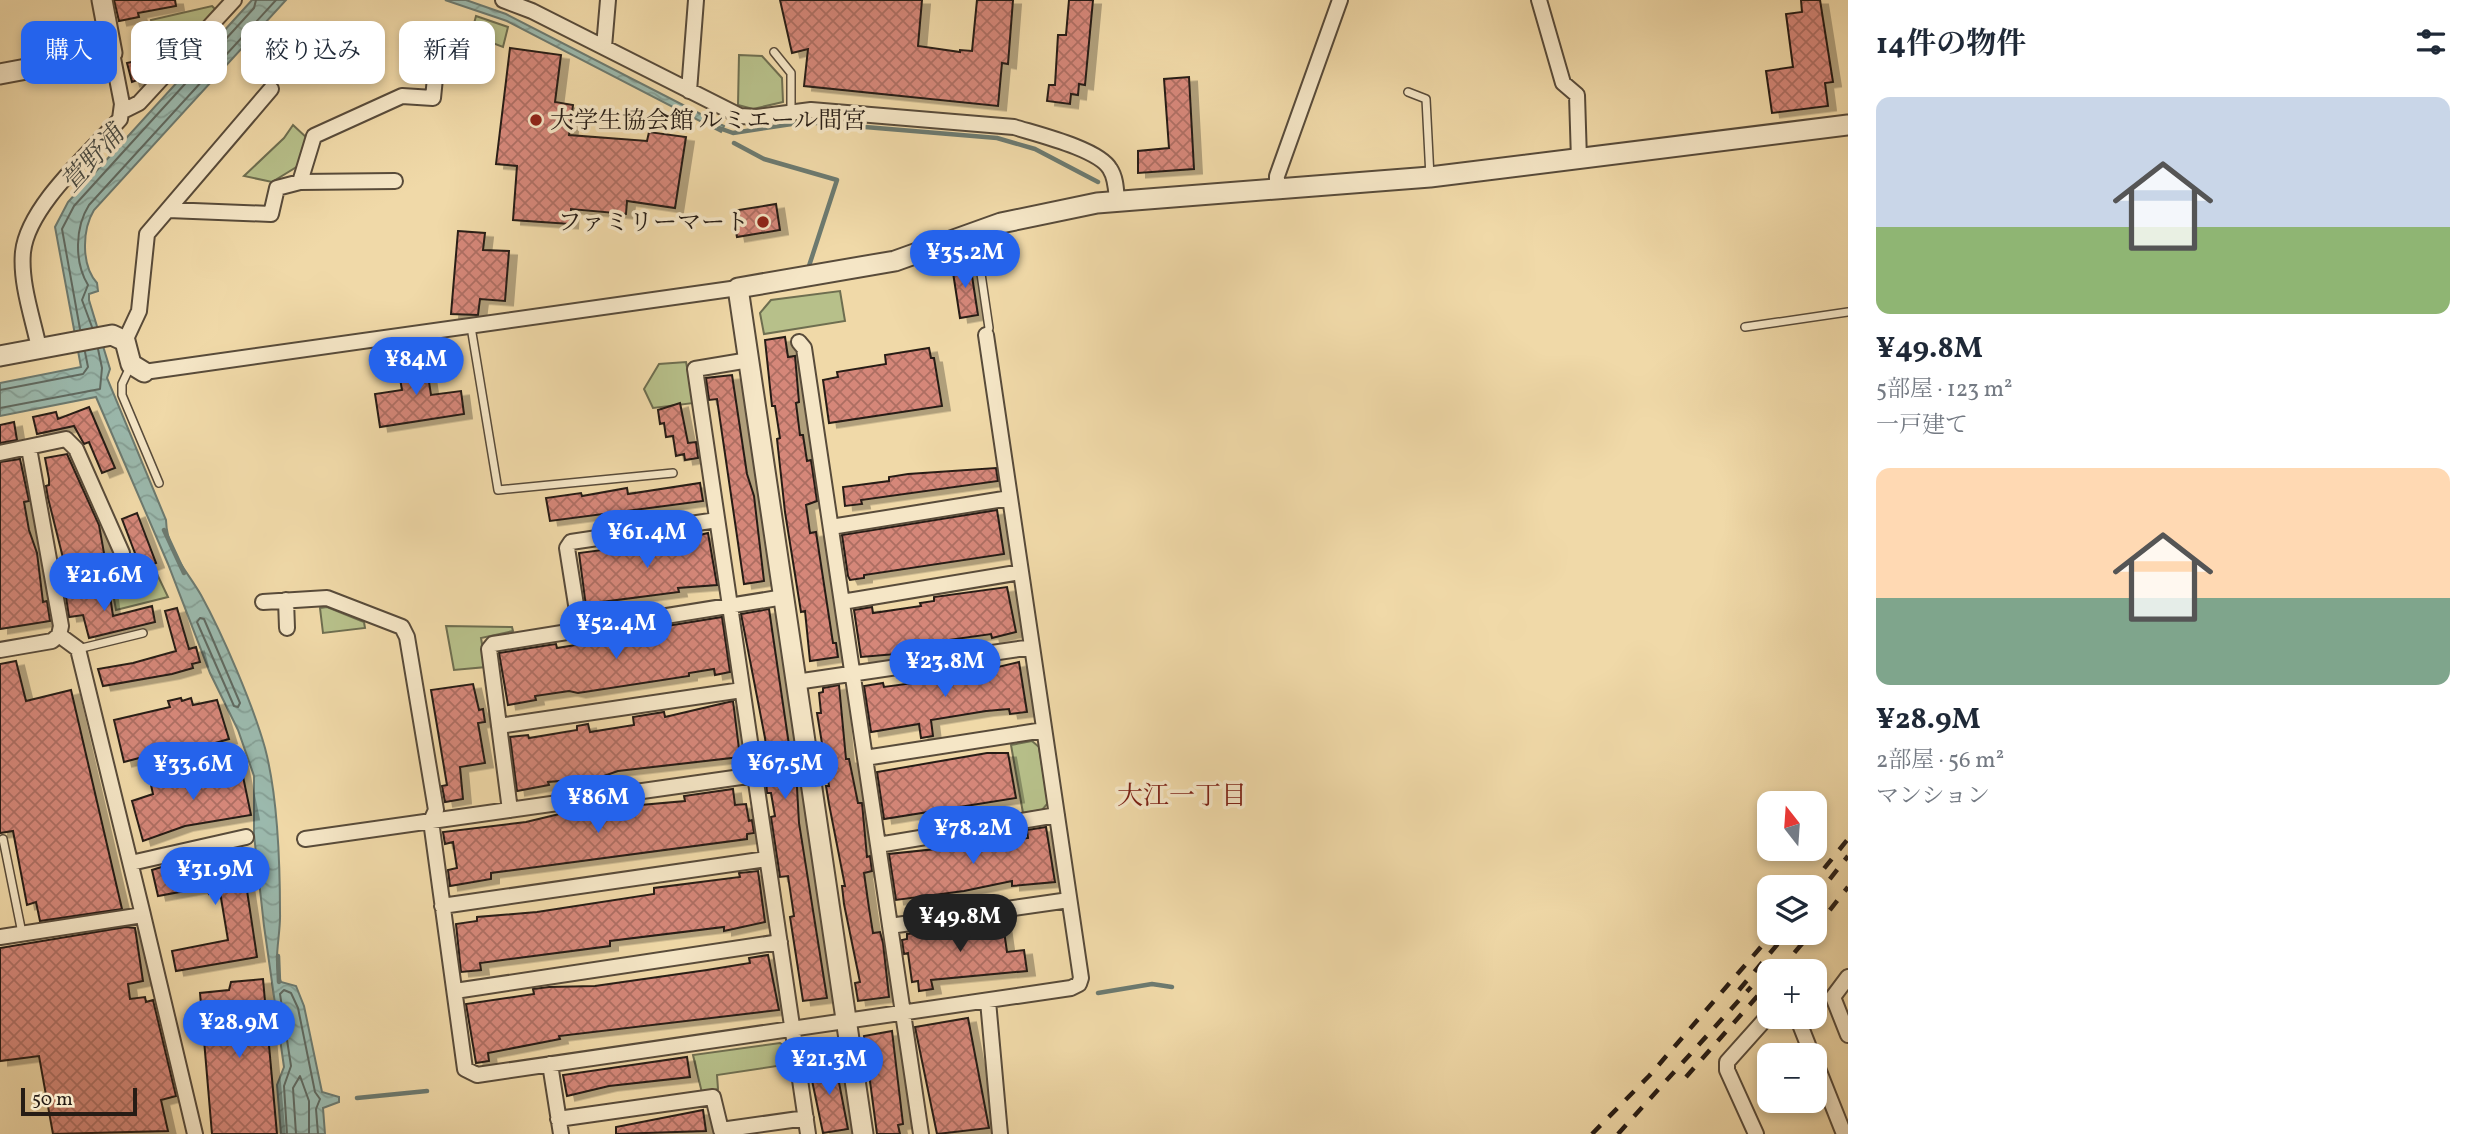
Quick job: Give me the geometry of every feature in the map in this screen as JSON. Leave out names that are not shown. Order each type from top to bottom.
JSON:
[{"type":"street","points":[[102,0],[106,21]]},
{"type":"street","points":[[122,111],[139,103],[233,0]]},
{"type":"street","points":[[503,0],[518,3],[740,116],[757,117],[811,110],[1014,127],[1096,156],[1109,165],[1115,178],[1117,201]]},
{"type":"street","points":[[604,47],[608,0]]},
{"type":"street","points":[[689,91],[696,0]]},
{"type":"street","points":[[1278,190],[1277,176],[1340,0]]},
{"type":"street","points":[[1539,0],[1563,83],[1577,95],[1579,160]]},
{"type":"street","points":[[0,75],[21,71]]},
{"type":"street","points":[[39,348],[23,255],[30,223],[120,119],[122,111],[117,82]]},
{"type":"street","points":[[300,182],[314,136],[401,96],[433,97],[434,84]]},
{"type":"street","points":[[125,341],[139,311],[147,234],[271,89]]},
{"type":"street","points":[[0,356],[103,336],[119,336],[125,341],[138,368],[471,327],[738,288],[895,261],[975,232],[1037,214],[1117,201],[1430,177],[1848,125]]},
{"type":"street","points":[[168,210],[271,214],[277,188],[300,182],[395,181]]},
{"type":"street","points":[[738,288],[863,1134]]},
{"type":"street","points":[[263,602],[327,598],[402,627],[407,637],[436,810],[431,821],[466,1069],[477,1075],[904,1014],[1079,984],[1057,815],[986,335]]},
{"type":"street","points":[[799,342],[804,348],[921,1134]]},
{"type":"street","points":[[749,360],[695,369],[808,1134]]},
{"type":"street","points":[[0,453],[66,439],[76,449],[122,553],[123,563],[113,570],[52,580]]},
{"type":"street","points":[[29,448],[60,635],[78,649],[195,1134]]},
{"type":"street","points":[[831,527],[1010,498]]},
{"type":"street","points":[[580,630],[567,548],[571,542],[717,520]]},
{"type":"street","points":[[842,602],[1021,572]]},
{"type":"street","points":[[510,810],[489,649],[493,644],[784,597]]},
{"type":"street","points":[[286,600],[287,628]]},
{"type":"street","points":[[0,650],[52,641],[60,635]]},
{"type":"street","points":[[796,682],[1032,647]]},
{"type":"street","points":[[499,726],[742,690]]},
{"type":"street","points":[[865,758],[1044,730]]},
{"type":"street","points":[[305,839],[755,775]]},
{"type":"street","points":[[878,845],[1057,815]]},
{"type":"street","points":[[131,863],[246,837]]},
{"type":"street","points":[[442,906],[767,859]]},
{"type":"street","points":[[890,926],[1069,900]]},
{"type":"street","points":[[0,937],[143,915]]},
{"type":"street","points":[[455,991],[780,942]]},
{"type":"street","points":[[1848,977],[1833,997],[1848,1035]]},
{"type":"street","points":[[988,1001],[1000,1134]]},
{"type":"street","points":[[1756,1134],[1727,1070],[1727,1062],[1757,1028]]},
{"type":"street","points":[[550,1064],[559,1126],[713,1097],[721,1130],[806,1118]]},
{"type":"street","points":[[1827,1091],[1844,1134]]},
{"type":"lane","points":[[774,52],[791,73],[791,112]]},
{"type":"lane","points":[[1408,92],[1426,99],[1430,177]]},
{"type":"lane","points":[[975,232],[989,328],[986,335]]},
{"type":"lane","points":[[1745,327],[1848,312]]},
{"type":"lane","points":[[471,327],[498,490],[673,473]]},
{"type":"lane","points":[[138,368],[122,384],[122,395],[159,483]]},
{"type":"lane","points":[[78,649],[143,633]]},
{"type":"lane","points":[[5,839],[22,933]]},
{"type":"green space","points":[[212,6],[216,10],[206,21],[151,20]]},
{"type":"green space","points":[[476,16],[491,21],[475,21]]},
{"type":"green space","points":[[495,23],[508,27],[503,47],[495,44]]},
{"type":"green space","points":[[739,55],[762,56],[782,78],[783,102],[753,109],[738,105]]},
{"type":"green space","points":[[293,125],[307,138],[298,166],[272,182],[244,176],[284,138]]},
{"type":"green space","points":[[840,291],[845,321],[764,334],[760,313],[771,300]]},
{"type":"green space","points":[[686,362],[694,403],[653,408],[644,389],[659,364]]},
{"type":"green space","points":[[135,571],[139,579],[157,574],[168,597],[116,610],[110,577]]},
{"type":"green space","points":[[327,607],[364,622],[365,628],[323,633],[320,608]]},
{"type":"green space","points":[[446,626],[512,627],[513,631],[481,638],[486,667],[454,670]]},
{"type":"green space","points":[[1032,741],[1039,747],[1048,803],[1042,810],[1023,813],[1011,745]]},
{"type":"green space","points":[[780,1043],[786,1047],[790,1064],[717,1075],[718,1089],[702,1093],[693,1055]]},
{"type":"water","points":[[252,0],[286,0],[267,21],[241,21],[241,49],[227,65],[227,27]]},
{"type":"water","points":[[445,0],[466,0],[506,14],[724,126],[721,132],[507,21]]},
{"type":"water","points":[[175,84],[209,84],[94,210],[87,227],[85,247],[88,267],[97,283],[98,291],[89,294],[89,300],[110,369],[107,378],[166,520],[170,542],[219,630],[265,748],[273,787],[279,852],[278,974],[281,982],[296,986],[304,1006],[322,1092],[339,1097],[339,1102],[323,1108],[325,1134],[281,1134],[277,1085],[284,1067],[254,835],[254,776],[238,730],[210,673],[168,564],[96,397],[0,416],[0,383],[81,367],[55,227],[68,202]]},
{"type":"building","points":[[114,0],[175,0],[176,6],[138,13],[139,17],[119,21]]},
{"type":"building","points":[[780,0],[922,0],[918,46],[960,52],[972,51],[977,0],[1013,0],[1008,64],[1002,63],[998,106],[804,86],[808,49],[792,53]]},
{"type":"building","points":[[1069,0],[1093,0],[1085,85],[1079,84],[1078,95],[1071,94],[1070,104],[1047,101],[1049,85],[1055,85],[1058,35],[1066,35]]},
{"type":"building","points":[[1801,0],[1820,0],[1833,82],[1825,83],[1828,106],[1772,113],[1766,71],[1793,67],[1786,14],[1802,12]]},
{"type":"building","points":[[510,48],[561,55],[555,102],[573,105],[569,135],[647,141],[649,132],[686,137],[675,208],[627,201],[626,214],[571,209],[570,224],[513,220],[517,166],[496,164]]},
{"type":"building","points":[[131,62],[131,78],[127,63]]},
{"type":"building","points":[[1189,77],[1194,169],[1138,173],[1138,151],[1169,148],[1164,79]]},
{"type":"building","points":[[776,204],[780,230],[737,237],[732,211]]},
{"type":"building","points":[[458,231],[485,233],[483,250],[509,251],[505,301],[480,299],[478,315],[451,314]]},
{"type":"building","points":[[970,263],[978,315],[960,318],[952,266]]},
{"type":"building","points":[[785,337],[788,357],[795,356],[800,435],[803,435],[807,461],[811,460],[817,501],[806,505],[810,533],[816,532],[833,643],[836,643],[838,657],[810,661],[805,611],[801,612],[785,512],[777,439],[780,438],[775,406],[772,406],[765,340]]},
{"type":"building","points":[[415,345],[418,364],[426,362],[431,395],[461,391],[464,414],[380,427],[375,394],[402,390],[398,367],[406,366],[402,348]]},
{"type":"building","points":[[929,348],[931,358],[934,358],[942,406],[829,423],[823,380],[838,377],[837,372],[886,364],[885,355]]},
{"type":"building","points":[[732,375],[747,474],[754,496],[764,581],[744,584],[717,399],[709,400],[706,378]]},
{"type":"building","points":[[680,403],[688,443],[696,442],[698,458],[685,460],[684,454],[676,456],[673,436],[666,437],[664,423],[660,424],[658,410]]},
{"type":"building","points":[[89,407],[115,468],[102,473],[89,442],[84,444],[74,426],[37,434],[33,417],[56,412],[58,419]]},
{"type":"building","points":[[14,422],[17,440],[0,443],[0,425]]},
{"type":"building","points":[[67,454],[99,525],[104,553],[65,566],[48,498],[46,486],[49,485],[49,479],[45,458]]},
{"type":"building","points":[[20,459],[29,501],[24,502],[29,530],[37,553],[43,602],[47,601],[50,621],[0,629],[0,462]]},
{"type":"building","points":[[996,468],[998,481],[861,500],[862,504],[845,506],[843,487],[889,481],[889,477],[908,474]]},
{"type":"building","points":[[700,483],[703,501],[550,521],[546,498],[581,493],[582,496],[627,488],[628,494]]},
{"type":"building","points":[[997,510],[1004,554],[864,575],[864,578],[850,580],[848,576],[842,535]]},
{"type":"building","points":[[137,513],[156,563],[141,569],[122,519]]},
{"type":"building","points":[[708,533],[717,585],[678,588],[679,592],[602,602],[602,605],[586,607],[579,553],[632,546],[633,551]]},
{"type":"building","points":[[1007,587],[1016,632],[992,638],[991,634],[941,641],[942,645],[919,648],[919,652],[861,657],[854,610],[872,607],[873,613],[921,606],[920,603],[934,601],[934,597]]},
{"type":"building","points":[[88,589],[88,592],[109,589],[113,616],[152,606],[155,622],[89,638],[83,615],[69,617],[66,597],[70,597],[69,592]]},
{"type":"building","points":[[177,608],[189,649],[196,647],[200,662],[192,664],[193,668],[172,674],[103,686],[98,669],[176,651],[165,611]]},
{"type":"building","points":[[769,609],[789,745],[796,770],[799,823],[827,998],[803,1001],[790,917],[794,916],[788,876],[780,877],[771,817],[775,816],[771,793],[767,793],[766,781],[771,780],[765,738],[741,614]]},
{"type":"building","points":[[722,617],[730,672],[715,675],[714,669],[689,673],[689,676],[578,693],[569,691],[535,696],[536,700],[508,705],[499,653],[556,644],[557,648],[582,644],[581,639],[643,636],[642,630]]},
{"type":"building","points":[[16,661],[26,701],[71,690],[122,909],[40,921],[36,902],[27,905],[13,831],[0,833],[0,664]]},
{"type":"building","points":[[1019,662],[1027,712],[1010,714],[1009,709],[931,720],[933,736],[921,738],[919,724],[871,732],[864,686],[883,683],[884,687],[981,674],[981,671]]},
{"type":"building","points":[[473,684],[479,710],[483,709],[485,722],[478,723],[485,763],[460,767],[463,799],[445,802],[442,786],[447,785],[431,690]]},
{"type":"building","points":[[839,685],[846,759],[849,759],[858,803],[862,803],[867,857],[870,856],[872,871],[864,873],[873,933],[880,932],[883,943],[889,997],[858,1001],[855,983],[860,982],[844,904],[842,886],[845,886],[826,786],[829,786],[817,713],[821,713],[819,693],[823,692],[823,688]]},
{"type":"building","points":[[181,698],[182,701],[191,698],[193,705],[217,700],[229,739],[191,750],[189,745],[124,762],[114,720],[170,707],[168,701]]},
{"type":"building","points":[[733,701],[740,757],[618,771],[598,778],[548,782],[549,785],[517,791],[510,737],[528,735],[529,738],[577,730],[577,726],[588,724],[590,732],[634,725],[633,717],[664,712],[665,717]]},
{"type":"building","points":[[987,753],[1008,753],[1016,798],[884,819],[877,772]]},
{"type":"building","points":[[240,762],[251,815],[185,826],[143,841],[132,801],[153,794],[151,785],[228,770],[227,765]]},
{"type":"building","points":[[733,789],[735,805],[746,804],[749,821],[752,820],[754,833],[747,834],[747,839],[491,873],[491,879],[450,886],[448,870],[457,868],[453,842],[445,844],[443,832],[526,822],[572,811],[573,816],[618,807],[685,801],[684,796]]},
{"type":"building","points":[[1046,827],[1055,882],[1012,886],[1012,881],[964,891],[896,900],[889,854],[983,844],[982,838],[999,836],[1000,842],[1028,838],[1027,830]]},
{"type":"building","points":[[236,849],[238,856],[244,855],[250,883],[246,884],[257,957],[176,971],[172,951],[228,940],[220,892],[209,894],[207,887],[158,896],[152,870],[171,864],[173,871],[201,864],[200,857]]},
{"type":"building","points":[[758,871],[765,922],[724,931],[724,927],[610,941],[610,946],[480,963],[481,970],[461,972],[456,924],[477,921],[477,917],[537,912],[654,894],[654,888],[740,877],[739,873]]},
{"type":"building","points":[[1003,924],[1007,952],[1024,950],[1027,971],[931,980],[933,989],[919,991],[918,981],[912,982],[908,953],[904,954],[902,940],[907,939],[907,934]]},
{"type":"building","points":[[126,927],[135,928],[143,981],[128,984],[130,999],[145,997],[146,1002],[153,1000],[176,1096],[161,1100],[168,1131],[53,1134],[39,1056],[0,1061],[0,948]]},
{"type":"building","points":[[768,955],[779,1010],[559,1036],[560,1039],[488,1053],[489,1061],[476,1063],[466,1004],[534,994],[533,989],[595,986],[707,970],[750,963],[749,958]]},
{"type":"building","points":[[263,979],[277,1134],[212,1134],[200,993],[229,990],[231,982]]},
{"type":"building","points":[[968,1018],[989,1128],[937,1134],[915,1027]]},
{"type":"building","points":[[892,1031],[903,1124],[898,1125],[900,1134],[877,1134],[864,1036]]},
{"type":"building","points":[[687,1057],[690,1077],[609,1086],[567,1096],[563,1075]]},
{"type":"building","points":[[835,1062],[848,1129],[823,1133],[809,1066]]},
{"type":"building","points":[[703,1110],[706,1131],[616,1134],[616,1127]]},
{"type":"waterway","points":[[719,128],[733,133],[805,122],[997,138],[1035,149],[1098,182]]},
{"type":"waterway","points":[[734,143],[764,159],[837,180],[808,269]]},
{"type":"waterway","points":[[164,530],[184,573]]},
{"type":"waterway","points":[[278,956],[279,982]]},
{"type":"waterway","points":[[1098,993],[1152,984],[1172,987]]},
{"type":"waterway","points":[[357,1098],[427,1091]]},
{"type":"railway","points":[[1819,875],[1848,839]]},
{"type":"railway","points":[[1827,883],[1848,856]]},
{"type":"railway","points":[[1827,914],[1848,887]]},
{"type":"railway","points":[[1592,1134],[1649,1076],[1763,945]]},
{"type":"railway","points":[[1739,990],[1777,945]]},
{"type":"railway","points":[[1789,959],[1801,945]]},
{"type":"railway","points":[[1618,1134],[1751,987]]},
{"type":"railway","points":[[1686,1077],[1757,997]]},
{"type":"place","name":"大学生協会館 ルミエール間宮","points":[[536,120]]},
{"type":"place","name":"ファミリーマート","points":[[763,222]]},
{"type":"district","name":"大江一丁目","points":[[1182,795]]},
{"type":"water label","name":"萱野浦","points":[[92,158]]}]
